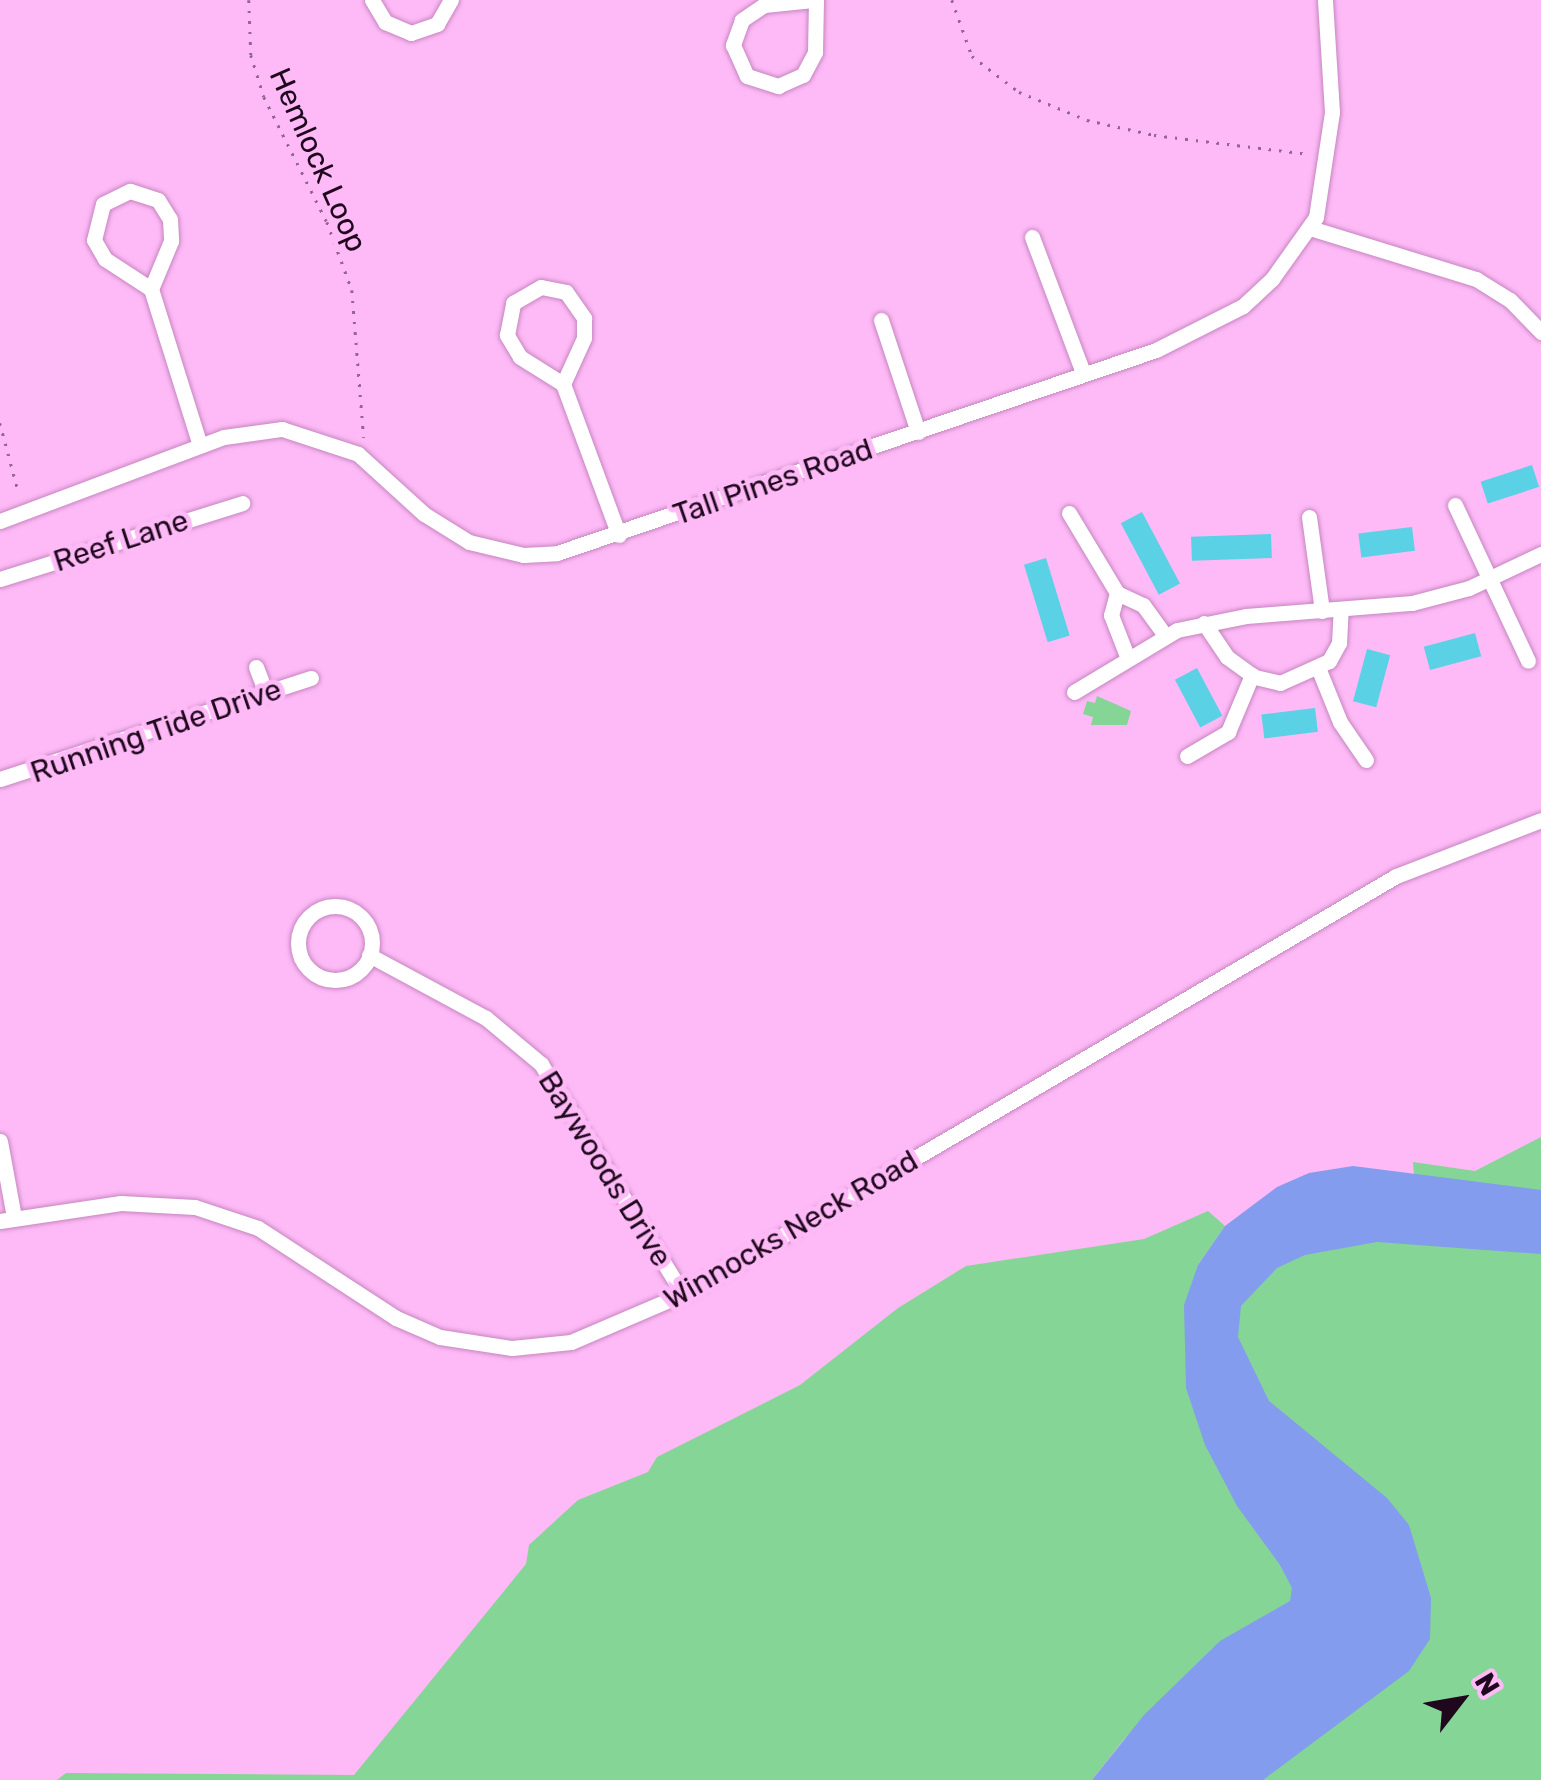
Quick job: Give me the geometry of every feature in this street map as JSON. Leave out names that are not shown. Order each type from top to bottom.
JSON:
[{"type":"street","points":[[372,0],[385,22],[411,33],[437,24],[452,0]]},
{"type":"street","points":[[814,0],[816,52],[808,70],[778,86],[747,76],[733,46],[742,20],[764,5],[814,0]]},
{"type":"street","name":"Tall Pines Road","points":[[0,520],[200,445],[282,430],[358,454],[436,523],[482,546],[538,556],[619,535],[918,432],[1227,318],[1272,279],[1310,228],[1328,158],[1326,0]]},
{"type":"street","points":[[151,288],[105,260],[94,240],[99,210],[122,193],[152,196],[170,219],[171,241],[151,288],[200,445]]},
{"type":"street","points":[[1310,228],[1476,279],[1510,300],[1541,332]]},
{"type":"street","points":[[1032,237],[1083,373]]},
{"type":"street","points":[[563,384],[584,338],[584,318],[566,292],[534,288],[510,309],[508,341],[520,357],[563,384],[619,535]]},
{"type":"street","points":[[881,320],[918,432]]},
{"type":"street","points":[[196,496],[202,515]]},
{"type":"street","name":"Reef Lane","points":[[0,579],[242,502]]},
{"type":"street","points":[[1456,505],[1493,577],[1528,661]]},
{"type":"street","points":[[1069,512],[1118,593],[1142,605],[1166,635]]},
{"type":"street","points":[[1309,517],[1322,611]]},
{"type":"street","points":[[1074,692],[1166,635],[1204,623],[1428,600],[1493,577],[1541,554]]},
{"type":"street","points":[[1118,593],[1111,615],[1127,656]]},
{"type":"street","points":[[1204,623],[1223,653],[1252,675],[1280,684],[1319,670],[1336,650],[1342,610]]},
{"type":"street","points":[[256,667],[266,693]]},
{"type":"street","points":[[1319,670],[1345,732],[1366,760]]},
{"type":"street","points":[[1188,756],[1226,735],[1252,675]]},
{"type":"street","name":"Running Tide Drive","points":[[0,779],[311,678]]},
{"type":"street","name":"Winnocks Neck Road","points":[[7,1219],[121,1203],[206,1210],[282,1242],[396,1318],[485,1346],[571,1342],[684,1294],[1396,876],[1541,820]]},
{"type":"street","points":[[324,908],[348,909],[367,925],[370,955],[349,977],[318,976],[299,953],[301,928],[324,908]]},
{"type":"street","name":"Baywoods Drive","points":[[370,955],[486,1018],[541,1064],[684,1294]]},
{"type":"street","points":[[0,1141],[7,1219]]},
{"type":"path","name":"Hemlock Loop","points":[[249,0],[251,55],[264,98],[326,222],[352,290],[365,402],[358,454]]},
{"type":"path","points":[[952,0],[972,56],[1036,99],[1087,120],[1154,135],[1328,158]]},
{"type":"path","points":[[0,423],[24,511]]},
{"type":"green space","points":[[1097,696],[1131,711],[1127,725],[1091,725],[1093,717],[1083,714],[1087,701],[1095,703]]},
{"type":"green space","points":[[1541,1137],[1541,1780],[1256,1780],[1302,1739],[1285,1422],[1256,1391],[1233,1330],[1245,1282],[1332,1242],[1419,1239],[1413,1162],[1475,1171]]},
{"type":"green space","points":[[1208,1211],[1225,1226],[1198,1265],[1302,1593],[1125,1738],[1092,1780],[57,1780],[66,1773],[354,1775],[526,1564],[529,1545],[578,1500],[648,1472],[657,1457],[800,1385],[898,1308],[966,1266],[1144,1239]]},
{"type":"water","points":[[1353,1166],[1541,1190],[1541,1254],[1377,1242],[1305,1255],[1277,1268],[1241,1306],[1238,1337],[1269,1401],[1387,1498],[1409,1525],[1431,1598],[1430,1639],[1409,1671],[1263,1780],[1092,1780],[1144,1715],[1220,1641],[1290,1601],[1292,1588],[1280,1565],[1237,1506],[1205,1445],[1186,1388],[1184,1305],[1198,1265],[1225,1226],[1277,1187],[1309,1173]]},
{"type":"building","points":[[1532,465],[1539,487],[1488,504],[1481,482]]},
{"type":"building","points":[[1142,512],[1180,584],[1159,595],[1121,523]]},
{"type":"building","points":[[1412,527],[1415,551],[1361,557],[1358,534]]},
{"type":"building","points":[[1271,534],[1272,558],[1192,561],[1191,537]]},
{"type":"building","points":[[1046,558],[1070,635],[1048,642],[1024,565]]},
{"type":"building","points":[[1475,633],[1481,656],[1430,670],[1424,647]]},
{"type":"building","points":[[1367,649],[1390,655],[1376,707],[1353,701]]},
{"type":"building","points":[[1197,668],[1222,716],[1200,727],[1175,680]]},
{"type":"building","points":[[1315,708],[1318,732],[1264,738],[1261,715]]}]
